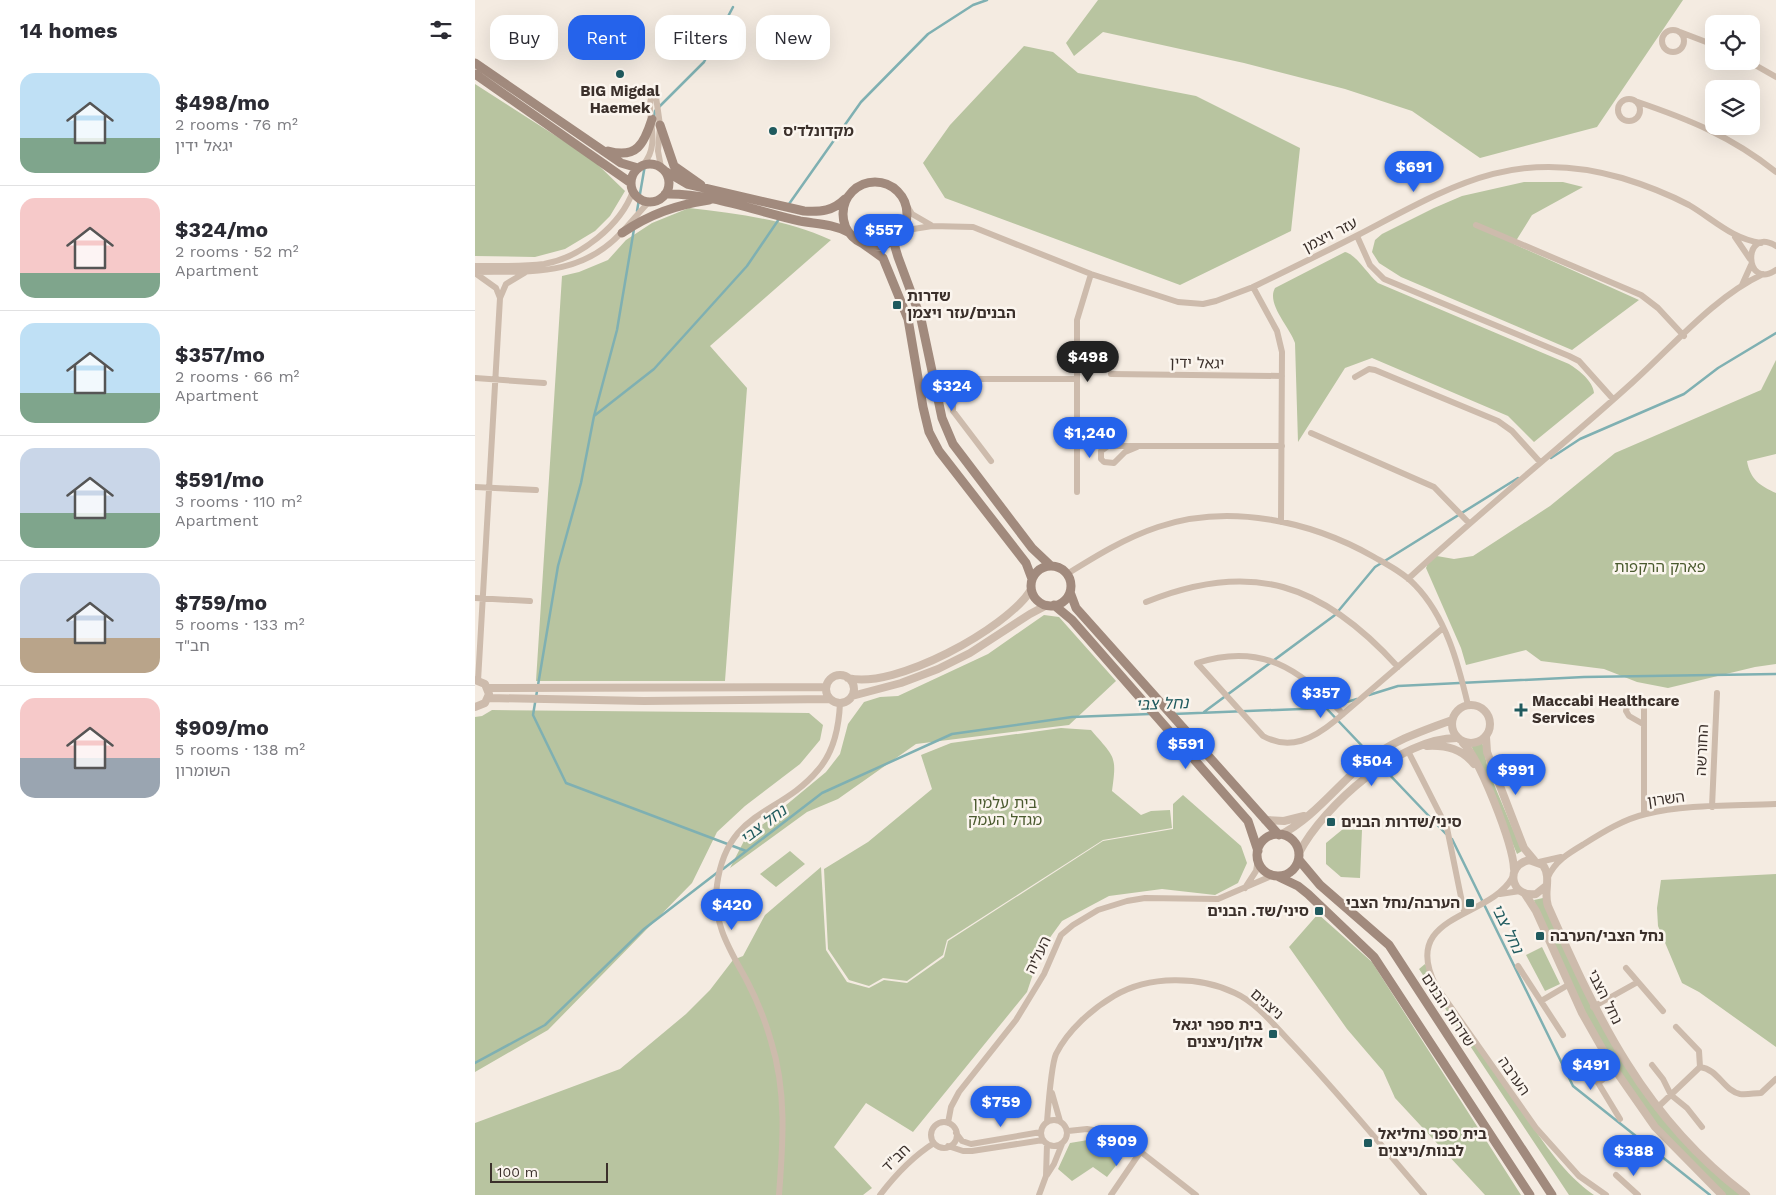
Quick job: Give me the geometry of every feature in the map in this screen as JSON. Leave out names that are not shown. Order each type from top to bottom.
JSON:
[{"type":"main road","points":[[475,63],[621,163],[641,166],[652,164],[687,184],[804,211],[819,212],[836,208],[860,186],[876,182],[886,184],[901,196],[906,214],[895,247],[921,319],[941,418],[953,444],[1032,548],[1051,566],[1060,568],[1067,574],[1071,582],[1070,592],[1076,608],[1279,835],[1293,840],[1299,856],[1291,872],[1275,876]]},
{"type":"main road","points":[[475,74],[632,187],[641,200],[649,202],[659,200],[665,194],[669,183],[663,169]]},
{"type":"main road","points":[[600,149],[617,154],[632,152],[645,142],[656,122]]},
{"type":"main road","points":[[656,122],[674,166],[711,190]]},
{"type":"main road","points":[[632,187],[633,174],[641,166]]},
{"type":"main road","points":[[851,193],[843,209],[844,224],[849,232],[883,258],[908,319],[923,408],[933,438],[948,463],[1027,563],[1032,579],[1031,590],[1037,600],[1051,606],[1072,620],[1248,822],[1264,871],[1291,882],[1308,894],[1374,957],[1529,1195]]},
{"type":"main road","points":[[665,194],[687,194],[800,221],[832,225],[849,232]]},
{"type":"main road","points":[[622,233],[642,219],[665,209],[715,200]]},
{"type":"main road","points":[[862,243],[880,245],[899,234]]},
{"type":"main road","points":[[1032,579],[1039,570],[1051,566]]},
{"type":"main road","points":[[1051,606],[1065,600],[1070,592]]},
{"type":"main road","points":[[1258,856],[1265,839],[1279,835]]},
{"type":"main road","name":"שדרות הבנים","points":[[1299,856],[1320,885],[1389,945],[1552,1195]]},
{"type":"street","points":[[1705,42],[1673,30],[1667,32],[1663,43],[1665,48],[1673,51],[1695,40],[1705,42]]},
{"type":"street","points":[[1679,31],[1683,36],[1683,45]]},
{"type":"street","points":[[1760,68],[1776,77]]},
{"type":"street","points":[[1635,101],[1639,106],[1640,112],[1637,118],[1627,121],[1620,115],[1619,107],[1623,102],[1629,100],[1635,101],[1653,107],[1709,128],[1741,146],[1776,172]]},
{"type":"street","points":[[1640,112],[1653,107]]},
{"type":"street","points":[[641,166],[648,160],[656,122]]},
{"type":"street","points":[[656,122],[658,151],[663,169]]},
{"type":"street","name":"עזר ויצמן","points":[[899,234],[932,226],[973,227],[1091,274],[1165,299],[1191,304],[1216,302],[1253,287],[1433,196],[1479,177],[1497,172],[1547,168],[1595,172],[1644,186],[1689,206],[1733,234]]},
{"type":"street","points":[[475,266],[546,264],[573,253],[596,238],[619,218],[627,207],[632,187]]},
{"type":"street","points":[[901,196],[913,214],[932,226]]},
{"type":"street","points":[[475,273],[555,270],[577,264],[598,253],[622,233],[649,202]]},
{"type":"street","points":[[1476,225],[1641,295],[1658,308],[1683,336]]},
{"type":"street","points":[[1733,234],[1761,243],[1775,244]]},
{"type":"street","points":[[1733,234],[1754,269],[1763,274]]},
{"type":"street","points":[[1357,236],[1370,265],[1384,279],[1579,361],[1613,399]]},
{"type":"street","points":[[1741,286],[1753,249],[1761,243]]},
{"type":"street","points":[[526,272],[506,284],[501,298],[483,598],[476,680],[488,688],[826,687]]},
{"type":"street","points":[[475,273],[492,284],[501,298]]},
{"type":"street","points":[[1408,579],[1469,522],[1741,286],[1763,274],[1774,273]]},
{"type":"street","points":[[1077,492],[1077,320],[1091,274]]},
{"type":"street","points":[[1253,287],[1277,331],[1282,352],[1283,446],[1281,522]]},
{"type":"street","points":[[1355,377],[1369,369],[1375,370],[1498,421],[1512,431],[1540,462]]},
{"type":"street","name":"יגאל ידין","points":[[1111,374],[1282,376]]},
{"type":"street","points":[[475,378],[544,383]]},
{"type":"street","points":[[991,461],[953,411],[953,382],[957,379],[1077,379]]},
{"type":"street","points":[[1311,433],[1434,487],[1469,522]]},
{"type":"street","points":[[1137,447],[1125,452],[1114,463],[1104,462],[1101,459],[1101,451],[1108,446],[1283,446]]},
{"type":"street","points":[[475,487],[536,490]]},
{"type":"street","points":[[1067,574],[1116,545],[1158,527],[1179,521],[1234,517],[1281,522],[1335,537],[1377,559],[1408,579],[1431,606],[1443,628],[1460,672],[1468,705]]},
{"type":"street","points":[[1147,602],[1191,586],[1227,580],[1253,581],[1278,585],[1303,593],[1351,621],[1374,641],[1398,667]]},
{"type":"street","points":[[826,687],[833,677],[840,676],[866,681],[878,679],[927,662],[959,647],[1019,606],[1031,590]]},
{"type":"street","points":[[475,598],[530,601]]},
{"type":"street","points":[[489,698],[627,700],[830,699],[840,703],[846,702],[852,696],[901,683],[937,669],[970,653],[1030,614],[1051,606]]},
{"type":"street","points":[[1343,714],[1307,680],[1275,661],[1260,657],[1232,655],[1197,663],[1253,727],[1273,741],[1282,744],[1301,742],[1319,733],[1343,714],[1443,628]]},
{"type":"street","points":[[848,678],[853,687],[852,696]]},
{"type":"street","points":[[826,687],[830,699]]},
{"type":"street","points":[[475,707],[484,705],[489,698],[488,688]]},
{"type":"street","name":"החורשה","points":[[1712,808],[1717,693]]},
{"type":"street","points":[[779,1195],[783,1116],[778,1068],[759,1006],[724,940],[718,917],[716,888],[724,858],[737,834],[754,817],[802,786],[822,766],[835,738],[839,722],[840,703]]},
{"type":"street","points":[[1468,705],[1481,707],[1488,716],[1487,752],[1524,848],[1547,870],[1547,882],[1536,894],[1522,893],[1513,878],[1515,869],[1512,851],[1481,773],[1473,755],[1453,732],[1452,720],[1457,710],[1468,705]]},
{"type":"street","points":[[1279,835],[1310,813],[1373,756],[1397,743],[1452,720]]},
{"type":"street","points":[[1643,724],[1644,814]]},
{"type":"street","points":[[1299,856],[1316,828],[1339,803],[1380,766],[1412,749],[1446,738],[1460,740],[1473,745],[1486,737]]},
{"type":"street","points":[[1412,749],[1441,746],[1458,750],[1469,758],[1481,773]]},
{"type":"street","points":[[1412,749],[1447,828],[1464,912]]},
{"type":"street","name":"השרון","points":[[1547,882],[1554,866],[1569,853],[1617,825],[1644,814],[1674,808],[1776,804]]},
{"type":"street","points":[[1265,820],[1284,821],[1310,813]]},
{"type":"street","name":"השרון","points":[[1537,861],[1569,853]]},
{"type":"street","points":[[1244,890],[1256,870],[1258,856]]},
{"type":"street","points":[[1515,869],[1524,861],[1537,861]]},
{"type":"street","name":"העליה","points":[[948,1123],[951,1106],[959,1092],[1016,1020],[1044,974],[1061,935],[1073,925],[1098,910],[1127,901],[1145,898],[1209,900],[1244,890],[1275,876]]},
{"type":"street","name":"הערבה","points":[[1513,878],[1503,892],[1464,912],[1445,925],[1431,941],[1427,958],[1433,982],[1535,1128],[1579,1176],[1607,1195]]},
{"type":"street","name":"נחל הצבי","points":[[1547,882],[1545,894],[1548,906],[1593,1007],[1622,1057],[1657,1108],[1704,1160],[1746,1195]]},
{"type":"street","name":"הערבה","points":[[1492,896],[1522,893]]},
{"type":"street","name":"נחל הצבי","points":[[1522,893],[1536,911],[1591,1031],[1615,1070],[1655,1127],[1722,1195]]},
{"type":"street","points":[[1518,966],[1563,1035]]},
{"type":"street","points":[[1625,968],[1636,983],[1663,1011]]},
{"type":"street","name":"ניצנים","points":[[1047,1122],[1055,1055],[1075,1028],[1100,1004],[1123,991],[1149,982],[1178,981],[1208,984],[1235,993],[1253,1004],[1329,1084],[1424,1195]]},
{"type":"street","points":[[1593,1007],[1636,983]]},
{"type":"street","points":[[1541,1001],[1568,984]]},
{"type":"street","points":[[1676,1027],[1699,1051],[1700,1067]]},
{"type":"street","points":[[1580,1053],[1620,1119]]},
{"type":"street","points":[[1652,1065],[1663,1079],[1671,1094],[1687,1108],[1702,1127]]},
{"type":"street","points":[[1657,1108],[1700,1067],[1710,1068],[1724,1083],[1739,1094],[1761,1093],[1775,1079]]},
{"type":"street","points":[[1598,1082],[1615,1070]]},
{"type":"street","name":"ניצנים","points":[[1051,1089],[1060,1121]]},
{"type":"street","points":[[1039,1195],[1068,1131],[1060,1121],[1047,1122],[1041,1132],[971,1144],[962,1141],[954,1127],[948,1123],[939,1123],[932,1129],[934,1143],[939,1146],[948,1146],[963,1151],[1045,1142],[1052,1146],[1062,1144]]},
{"type":"street","points":[[1068,1131],[1087,1129],[1118,1134],[1196,1195]]},
{"type":"street","points":[[1041,1132],[1045,1142],[1046,1176]]},
{"type":"street","points":[[948,1146],[955,1140],[957,1133]]},
{"type":"street","name":"חב\"ד","points":[[880,1195],[905,1165],[934,1143]]},
{"type":"street","points":[[1111,1195],[1141,1151]]},
{"type":"street","points":[[1616,1175],[1638,1195]]},
{"type":"green space","points":[[1098,0],[1683,0],[1597,127],[1480,158],[1412,111],[1345,89],[1244,63],[1103,32],[1074,56],[1066,43]]},
{"type":"green space","points":[[1024,46],[1053,52],[1078,73],[1196,96],[1300,148],[1291,231],[1180,285],[945,198],[923,163],[950,125]]},
{"type":"green space","points":[[475,84],[592,159],[625,191],[610,216],[595,231],[565,249],[535,257],[475,256]]},
{"type":"green space","points":[[1524,182],[1563,182],[1583,187],[1532,215],[1514,244],[1639,300],[1572,350],[1401,277],[1379,263],[1372,252],[1375,240],[1382,234],[1434,208],[1462,196]]},
{"type":"green space","points":[[689,208],[744,215],[779,222],[831,240],[710,346],[747,388],[725,681],[536,681],[562,276],[579,272],[608,260],[626,240],[652,223]]},
{"type":"green space","points":[[1345,252],[1358,261],[1378,283],[1569,364],[1588,380],[1594,393],[1534,442],[1508,416],[1372,358],[1345,368],[1298,442],[1295,343],[1276,308],[1273,294],[1275,288]]},
{"type":"green space","name":"פארק הרקפות","points":[[1776,360],[1776,454],[1747,461],[1753,477],[1765,488],[1776,493],[1776,664],[1755,667],[1668,688],[1637,682],[1604,669],[1541,661],[1526,650],[1466,665],[1461,648],[1426,568],[1431,555],[1454,559],[1473,556],[1550,506],[1615,453],[1761,390]]},
{"type":"green space","points":[[1044,615],[1059,617],[1116,681],[1069,725],[916,744],[838,799],[807,812],[730,868],[745,839],[826,772],[840,754],[848,724],[864,702],[880,697],[898,696],[988,654]]},
{"type":"green space","points":[[492,710],[809,713],[823,725],[820,740],[800,764],[745,806],[717,832],[692,883],[548,1030],[475,1072],[475,717],[482,716]]},
{"type":"green space","name":"בית עלמין מגדל העמק","points":[[1061,728],[1091,730],[1110,752],[1114,763],[1112,791],[1141,815],[1151,811],[1170,810],[1172,828],[1103,840],[947,940],[943,955],[907,981],[883,978],[869,986],[849,980],[828,949],[824,869],[868,842],[932,789],[921,755],[951,743]]},
{"type":"green space","points":[[1482,741],[1488,770],[1522,851],[1517,854],[1471,745]]},
{"type":"green space","points":[[1183,795],[1241,846],[1247,863],[1238,883],[1215,895],[1162,889],[1109,896],[1062,921],[1041,950],[1027,992],[913,1132],[866,1103],[834,1147],[872,1188],[863,1195],[475,1195],[475,1123],[620,1069],[686,1014],[710,990],[733,960],[743,956],[765,915],[821,867],[826,950],[847,982],[869,988],[884,980],[907,983],[944,957],[948,941],[1103,841],[1173,829],[1173,804]]},
{"type":"green space","points":[[1343,829],[1362,830],[1360,878],[1341,877],[1326,864],[1326,843]]},
{"type":"green space","points":[[790,851],[805,864],[776,887],[760,874]]},
{"type":"green space","points":[[1776,874],[1776,1047],[1699,992],[1682,983],[1658,926],[1657,908],[1661,880]]},
{"type":"green space","points":[[1543,898],[1574,970],[1653,1105],[1744,1195],[1723,1195],[1655,1126],[1602,1047],[1537,911],[1534,900]]},
{"type":"green space","points":[[1318,914],[1372,962],[1521,1195],[1485,1195],[1395,1098],[1383,1071],[1347,1029],[1289,947]]},
{"type":"green space","points":[[1542,947],[1560,984],[1545,991],[1526,955]]},
{"type":"green space","points":[[1425,964],[1545,1144],[1572,1177],[1594,1195],[1569,1195],[1419,969]]},
{"type":"green space","points":[[1100,1138],[1117,1148],[1122,1158],[1107,1177],[1093,1167],[1072,1181],[1058,1169],[1070,1143]]},
{"type":"waterway","points":[[789,204],[861,102],[928,34],[973,5],[987,0]]},
{"type":"waterway","points":[[654,117],[655,111],[704,62],[733,7]]},
{"type":"waterway","points":[[637,211],[645,165]]},
{"type":"waterway","points":[[746,851],[566,783],[533,715],[558,566],[581,483],[594,416],[654,369],[747,266],[779,219]]},
{"type":"waterway","points":[[594,416],[617,330],[634,229]]},
{"type":"waterway","points":[[1551,458],[1580,439],[1684,394],[1718,368],[1776,333]]},
{"type":"waterway","points":[[1204,712],[1335,615],[1375,567],[1518,478]]},
{"type":"waterway","points":[[1369,695],[1398,686],[1584,677],[1776,674]]},
{"type":"waterway","points":[[1326,708],[1357,699]]},
{"type":"waterway","name":"נחל צבי","points":[[1173,714],[1326,708],[1446,834]]},
{"type":"waterway","name":"נחל צבי","points":[[723,869],[822,793],[952,734],[1072,717],[1150,714]]},
{"type":"waterway","name":"נחל צבי","points":[[1452,839],[1573,1086],[1710,1195]]},
{"type":"waterway","name":"נחל צבי","points":[[475,1063],[545,1025],[644,929],[718,872]]},
{"type":"place","name":"BIG Migdal Haemek","points":[[620,74]]},
{"type":"place","name":"מקדונלד'ס","points":[[773,131]]},
{"type":"place","name":"שדרות הבנים/עזר ויצמן","points":[[897,305]]},
{"type":"place","name":"Maccabi Healthcare Services","points":[[1521,710]]},
{"type":"place","name":"סיני/שדרות הבנים","points":[[1331,822]]},
{"type":"place","name":"הערבה/נחל הצבי","points":[[1470,903]]},
{"type":"place","name":"סיני/שד. הבנים","points":[[1319,911]]},
{"type":"place","name":"נחל הצבי/הערבה","points":[[1540,936]]},
{"type":"place","name":"בית ספר יגאל אלון/ניצנים","points":[[1273,1034]]},
{"type":"place","name":"בית ספר נחליאל לבנות/ניצנים","points":[[1368,1143]]}]
